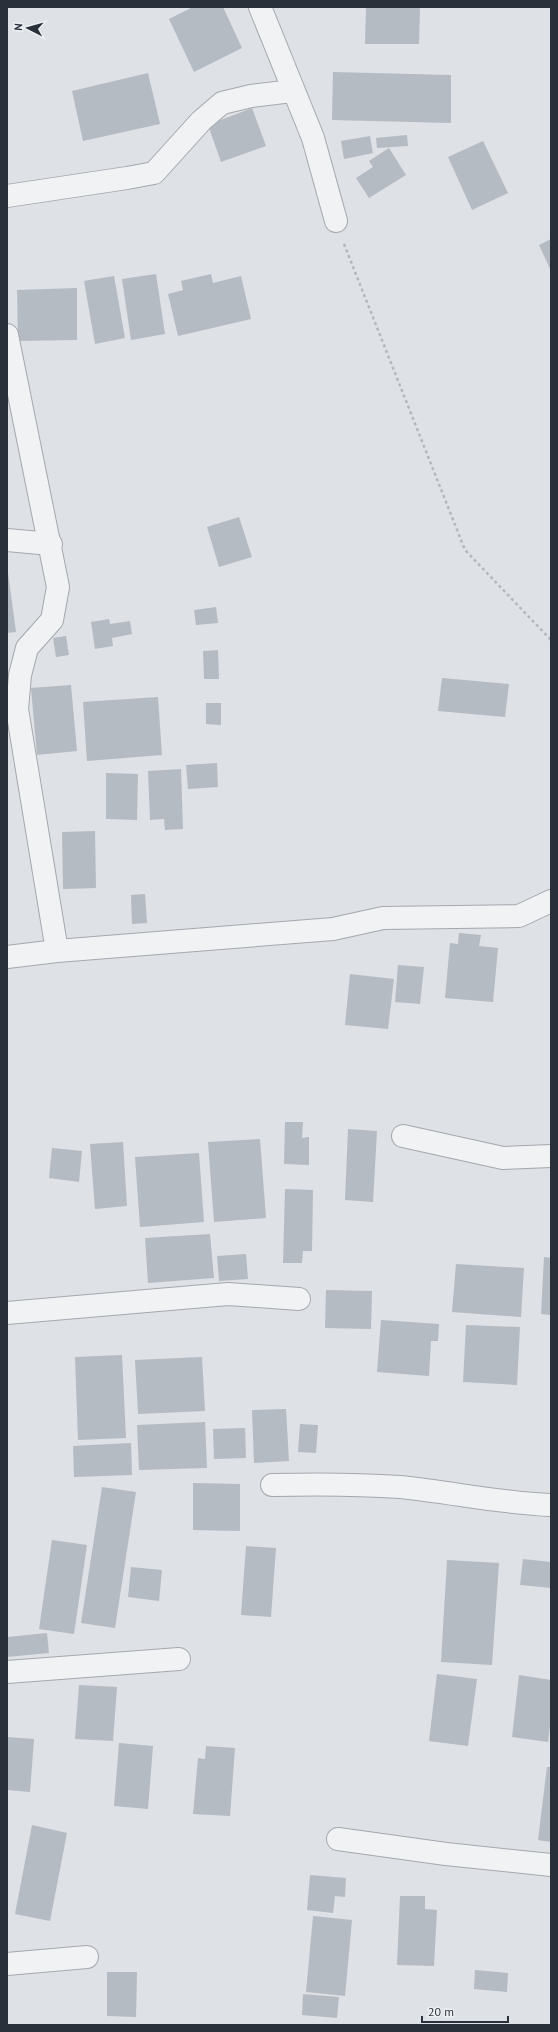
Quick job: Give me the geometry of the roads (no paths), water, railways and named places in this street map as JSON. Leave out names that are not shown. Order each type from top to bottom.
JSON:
[{"type":"street","points":[[260,7],[292,90],[313,138],[336,221]]},
{"type":"street","points":[[7,196],[127,178],[154,172],[201,121],[222,103],[251,96],[292,90]]},
{"type":"street","points":[[7,335],[21,397],[31,458],[51,544],[58,587],[52,620],[27,648],[20,675],[17,709],[57,951]]},
{"type":"street","points":[[7,540],[51,544]]},
{"type":"street","points":[[7,957],[57,951],[333,929],[383,918],[519,916],[551,901]]},
{"type":"street","points":[[403,1136],[503,1158],[551,1156]]},
{"type":"street","points":[[7,1313],[228,1294],[299,1299]]},
{"type":"street","points":[[272,1485],[332,1484],[401,1488],[514,1503],[551,1505]]},
{"type":"street","points":[[7,1672],[179,1659]]},
{"type":"street","points":[[338,1839],[446,1854],[551,1865]]},
{"type":"street","points":[[7,1964],[87,1957]]}]
